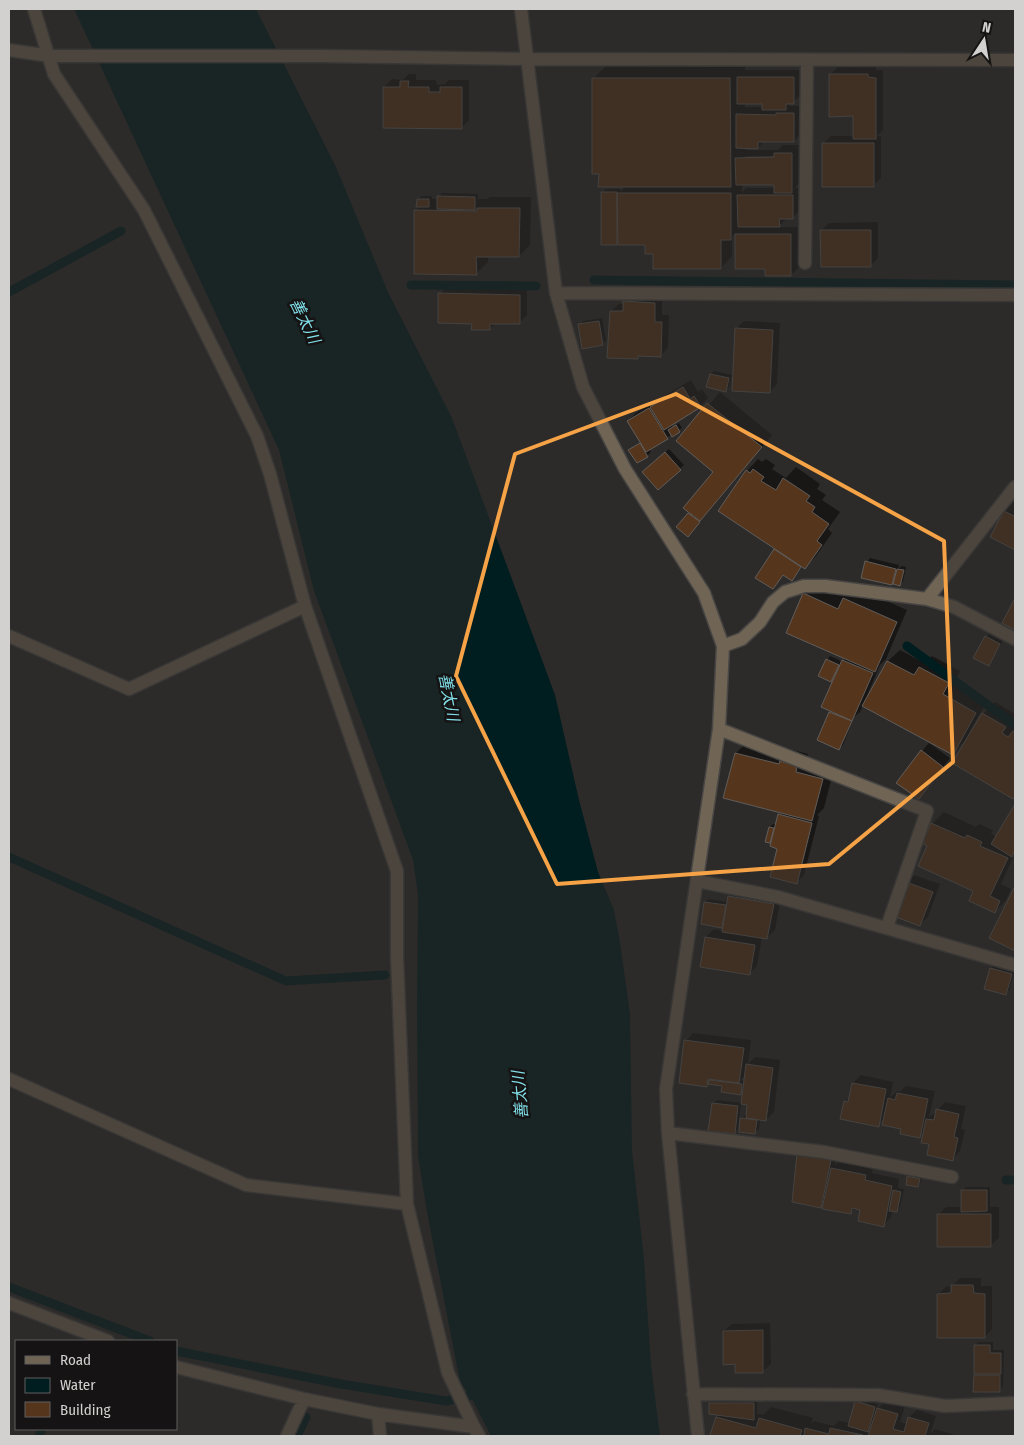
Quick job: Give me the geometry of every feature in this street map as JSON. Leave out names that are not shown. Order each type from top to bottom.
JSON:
[{"type":"street","points":[[34,9],[54,74],[144,210],[257,436],[270,474],[305,606],[397,871],[406,1204],[448,1373],[476,1432]]},
{"type":"street","points":[[521,9],[556,293],[583,387],[625,469],[704,593],[723,646],[719,729],[666,1089],[668,1133],[698,1436]]},
{"type":"street","points":[[9,50],[50,56],[1015,60]]},
{"type":"street","points":[[805,263],[807,60]]},
{"type":"street","points":[[556,293],[1015,295]]},
{"type":"street","points":[[927,599],[1015,487]]},
{"type":"street","points":[[723,646],[742,639],[760,622],[773,602],[785,592],[804,586],[826,586],[927,599],[954,608],[1015,639]]},
{"type":"street","points":[[9,636],[128,689],[305,606]]},
{"type":"street","points":[[719,729],[927,811],[887,927]]},
{"type":"street","points":[[697,881],[778,897],[1015,964]]},
{"type":"street","points":[[9,1079],[246,1185],[406,1204]]},
{"type":"street","points":[[668,1133],[824,1152],[952,1177]]},
{"type":"street","points":[[9,1303],[105,1340]]},
{"type":"street","points":[[178,1368],[304,1399],[476,1432]]},
{"type":"street","points":[[694,1394],[878,1395],[945,1406],[1015,1403]]},
{"type":"street","points":[[287,1436],[304,1399]]},
{"type":"street","points":[[378,1414],[380,1436]]},
{"type":"highlighted area","points":[[676,394],[944,541],[953,762],[829,864],[557,884],[456,676],[515,454]]},
{"type":"water","name":"善太川","points":[[74,9],[256,9],[336,167],[388,292],[452,418],[555,695],[598,872],[614,910],[630,1014],[632,1150],[644,1259],[651,1365],[660,1436],[491,1436],[472,1399],[460,1382],[418,1156],[418,895],[413,860],[314,591],[279,450]]},
{"type":"building","points":[[829,74],[868,74],[868,77],[876,78],[876,139],[853,139],[853,116],[829,117]]},
{"type":"building","points":[[737,77],[794,77],[794,104],[786,104],[786,110],[762,110],[762,104],[737,104]]},
{"type":"building","points":[[592,78],[730,78],[731,187],[598,187],[599,174],[592,174]]},
{"type":"building","points":[[400,81],[409,81],[408,87],[429,87],[429,92],[440,92],[440,87],[462,87],[462,129],[383,128],[383,87],[400,87]]},
{"type":"building","points":[[776,113],[794,113],[794,142],[758,142],[758,149],[736,148],[736,114],[776,115]]},
{"type":"building","points":[[822,143],[874,143],[874,187],[822,187]]},
{"type":"building","points":[[774,153],[792,153],[792,193],[774,193],[774,185],[736,185],[735,158],[774,157]]},
{"type":"building","points":[[601,192],[617,192],[617,245],[601,245]]},
{"type":"building","points":[[617,193],[731,193],[731,240],[721,240],[721,269],[653,269],[653,254],[645,254],[645,245],[618,245]]},
{"type":"building","points":[[737,195],[793,195],[793,219],[779,219],[780,227],[738,227]]},
{"type":"building","points":[[437,196],[475,197],[475,210],[437,209]]},
{"type":"building","points":[[417,199],[429,199],[429,207],[416,207]]},
{"type":"building","points":[[477,208],[520,208],[519,257],[476,257],[477,275],[414,274],[414,210],[477,211]]},
{"type":"building","points":[[820,230],[871,230],[871,267],[821,267]]},
{"type":"building","points":[[735,234],[791,234],[791,276],[765,276],[765,269],[735,269]]},
{"type":"building","points":[[438,293],[520,295],[520,324],[490,324],[490,330],[471,330],[472,324],[438,323]]},
{"type":"building","points":[[623,301],[655,303],[655,322],[662,322],[661,357],[638,356],[638,359],[607,358],[610,311],[623,311]]},
{"type":"building","points":[[599,321],[603,345],[582,349],[578,324]]},
{"type":"building","points":[[735,328],[773,330],[770,393],[732,391]]},
{"type":"building","points":[[710,374],[729,378],[726,392],[706,387]]},
{"type":"building","points":[[683,387],[690,399],[694,396],[701,407],[664,430],[650,407]]},
{"type":"building","points":[[707,403],[762,447],[700,521],[683,508],[713,472],[676,441]]},
{"type":"building","points":[[649,408],[668,439],[646,452],[627,421]]},
{"type":"building","points":[[676,425],[680,432],[672,437],[668,430]]},
{"type":"building","points":[[640,443],[648,457],[637,463],[628,450]]},
{"type":"building","points":[[665,452],[681,470],[658,490],[642,472]]},
{"type":"building","points":[[753,469],[764,477],[761,481],[776,490],[783,478],[810,496],[806,501],[815,507],[812,512],[829,524],[817,541],[822,545],[805,569],[718,511],[746,470],[750,473]]},
{"type":"building","points":[[1004,511],[1014,516],[1015,514],[1015,550],[990,537]]},
{"type":"building","points":[[688,513],[700,522],[688,537],[676,527]]},
{"type":"building","points":[[774,549],[801,567],[792,581],[783,575],[773,589],[755,578]]},
{"type":"building","points":[[865,561],[896,569],[892,585],[861,578]]},
{"type":"building","points":[[897,569],[904,570],[900,586],[893,584]]},
{"type":"building","points":[[803,593],[838,609],[843,598],[897,622],[875,672],[786,633]]},
{"type":"building","points":[[1015,598],[1015,630],[1002,623]]},
{"type":"building","points":[[985,636],[1000,644],[989,666],[973,658]]},
{"type":"building","points":[[826,659],[839,665],[831,682],[818,676]]},
{"type":"building","points":[[842,660],[873,673],[852,721],[821,707]]},
{"type":"building","points":[[887,661],[914,675],[919,667],[949,683],[943,694],[976,713],[953,755],[862,706]]},
{"type":"building","points":[[829,712],[852,721],[839,750],[817,740]]},
{"type":"building","points":[[982,713],[1006,727],[1002,733],[1008,737],[1013,731],[1015,732],[1015,797],[1013,799],[952,763]]},
{"type":"building","points":[[921,750],[943,767],[919,799],[896,783]]},
{"type":"building","points":[[735,753],[779,764],[780,761],[797,766],[796,772],[823,779],[812,821],[723,798]]},
{"type":"building","points":[[1015,804],[1015,850],[1012,857],[991,844]]},
{"type":"building","points":[[778,814],[812,823],[797,884],[770,877],[777,849],[770,846]]},
{"type":"building","points":[[931,823],[965,838],[967,835],[982,842],[980,846],[1008,858],[990,896],[1000,901],[995,913],[969,901],[973,891],[918,866],[927,846],[922,843]]},
{"type":"building","points":[[769,827],[774,828],[770,843],[765,842]]},
{"type":"building","points":[[906,882],[933,892],[920,926],[893,916]]},
{"type":"building","points":[[1015,886],[1015,951],[989,938]]},
{"type":"building","points":[[728,896],[774,904],[767,939],[722,932]]},
{"type":"building","points":[[704,902],[726,905],[722,928],[701,924]]},
{"type":"building","points":[[705,937],[755,945],[750,975],[700,967]]},
{"type":"building","points":[[990,968],[1012,974],[1006,995],[984,989]]},
{"type":"building","points":[[684,1040],[744,1048],[739,1083],[708,1079],[707,1087],[679,1083]]},
{"type":"building","points":[[746,1064],[773,1068],[766,1121],[746,1118],[747,1105],[741,1104]]},
{"type":"building","points":[[709,1080],[742,1084],[741,1095],[721,1092],[722,1086],[708,1084]]},
{"type":"building","points":[[852,1083],[886,1089],[879,1127],[840,1119],[844,1101],[848,1102]]},
{"type":"building","points":[[897,1093],[928,1099],[920,1138],[900,1134],[901,1129],[882,1125],[888,1098],[895,1100]]},
{"type":"building","points":[[712,1103],[738,1106],[735,1134],[708,1131]]},
{"type":"building","points":[[936,1109],[959,1114],[954,1137],[958,1138],[953,1161],[927,1155],[929,1144],[921,1143],[926,1119],[934,1120]]},
{"type":"building","points":[[740,1118],[757,1120],[755,1134],[739,1132]]},
{"type":"building","points":[[797,1153],[831,1160],[821,1208],[792,1202]]},
{"type":"building","points":[[831,1168],[866,1175],[865,1180],[892,1186],[884,1227],[858,1221],[860,1210],[852,1208],[851,1214],[822,1209]]},
{"type":"building","points":[[907,1176],[920,1179],[918,1187],[906,1185]]},
{"type":"building","points":[[893,1190],[901,1192],[897,1212],[889,1211]]},
{"type":"building","points":[[961,1190],[987,1190],[987,1211],[961,1212]]},
{"type":"building","points":[[937,1214],[991,1214],[991,1247],[937,1247]]},
{"type":"building","points":[[951,1285],[973,1285],[974,1293],[985,1294],[985,1338],[937,1338],[937,1294],[951,1293]]},
{"type":"building","points":[[763,1330],[763,1373],[735,1373],[735,1364],[723,1365],[723,1331]]},
{"type":"building","points":[[974,1345],[990,1345],[990,1353],[1001,1353],[1001,1374],[974,1374]]},
{"type":"building","points":[[974,1375],[1000,1375],[1000,1392],[973,1392]]},
{"type":"building","points":[[855,1401],[875,1407],[868,1432],[848,1426]]},
{"type":"building","points":[[709,1403],[754,1403],[754,1420],[709,1414]]},
{"type":"building","points":[[877,1408],[898,1414],[893,1429],[904,1432],[908,1417],[929,1423],[925,1436],[868,1436]]},
{"type":"building","points":[[716,1417],[756,1428],[759,1418],[802,1430],[800,1436],[710,1435]]},
{"type":"building","points":[[805,1428],[829,1434],[830,1428],[863,1435],[804,1436]]},
{"type":"waterway","points":[[9,292],[121,231]]},
{"type":"waterway","points":[[594,280],[1015,285]]},
{"type":"waterway","points":[[411,285],[536,286]]},
{"type":"waterway","points":[[907,646],[1015,725]]},
{"type":"waterway","points":[[9,857],[286,981],[385,975]]},
{"type":"waterway","points":[[1006,1180],[1015,1180]]},
{"type":"waterway","points":[[9,1287],[147,1340]]},
{"type":"waterway","points":[[178,1351],[341,1384],[446,1401],[481,1393]]},
{"type":"waterway","points":[[297,1436],[306,1417]]},
{"type":"waterway","points":[[39,1436],[42,1430]]}]
